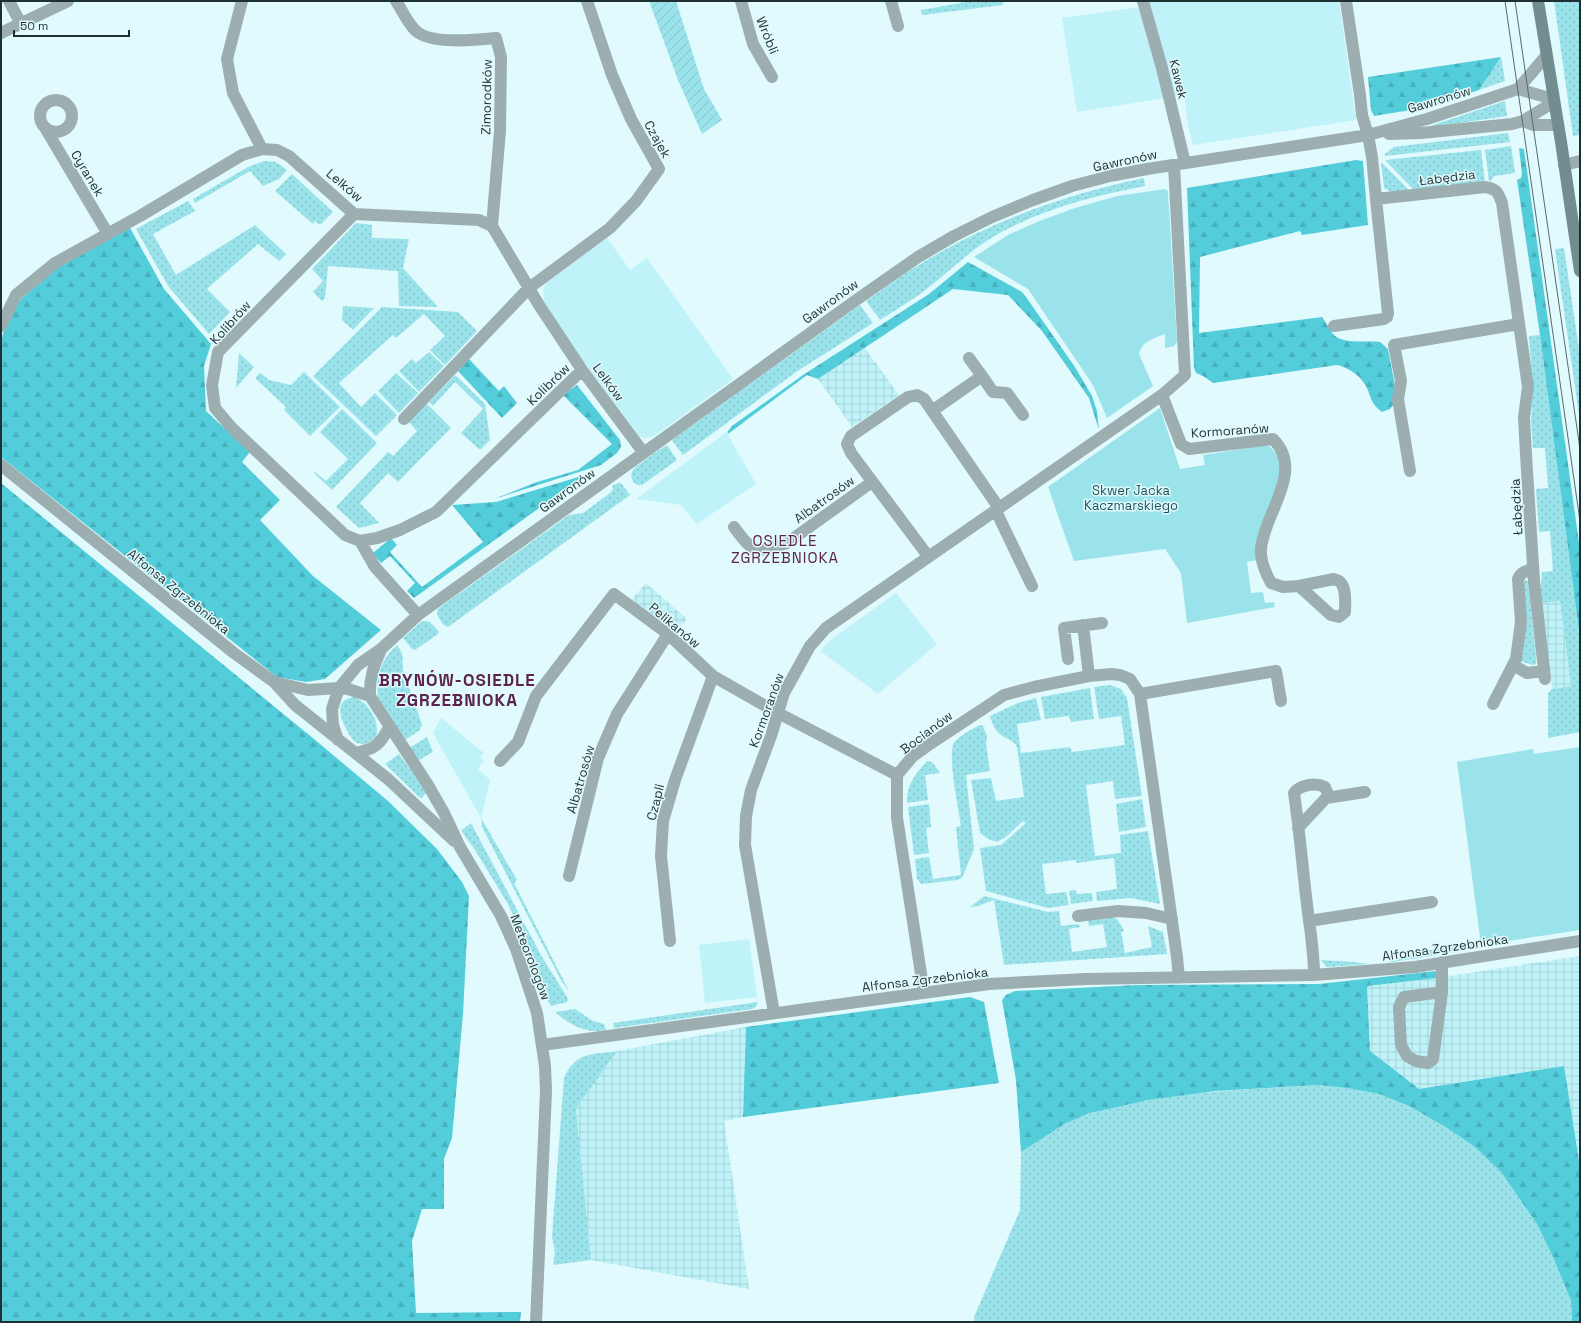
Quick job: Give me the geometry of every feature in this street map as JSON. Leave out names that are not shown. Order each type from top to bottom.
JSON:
[{"type":"street","points":[[9,1],[20,24]]},
{"type":"street","points":[[1,33],[68,1]]},
{"type":"street","points":[[242,1],[228,59],[232,93],[262,149]]},
{"type":"street","name":"Zimorodków","points":[[396,1],[415,30],[426,36],[456,41],[496,38],[501,57],[500,130],[492,226]]},
{"type":"street","name":"Czajek","points":[[529,288],[610,228],[636,201],[659,169],[631,119],[612,75],[587,1]]},
{"type":"street","name":"Wróbli","points":[[741,1],[753,44],[772,78]]},
{"type":"street","points":[[891,1],[898,26]]},
{"type":"street","name":"Kawek","points":[[1143,1],[1162,68],[1180,164]]},
{"type":"street","points":[[1334,326],[1384,319],[1388,313],[1368,135],[1363,120],[1346,1]]},
{"type":"street","points":[[1538,1],[1580,271]]},
{"type":"street","points":[[1546,56],[1518,89],[1554,100]]},
{"type":"street","name":"Gawronów","points":[[339,688],[358,665],[381,649],[418,615],[888,277],[954,236],[992,217],[1033,200],[1072,186],[1110,176],[1368,135],[1427,119],[1518,89]]},
{"type":"street","name":"Gawronów","points":[[1368,135],[1421,133],[1501,125],[1522,121],[1554,100]]},
{"type":"street","name":"Gawronów","points":[[1522,121],[1533,124],[1558,125]]},
{"type":"street","name":"Cyranek","points":[[44,126],[108,234]]},
{"type":"street","name":"Lelków","points":[[2,321],[16,295],[55,263],[108,234],[242,155],[262,149],[277,150],[289,156],[354,214],[479,220],[492,226],[538,305],[582,370],[643,452]]},
{"type":"street","points":[[1564,165],[1580,161]]},
{"type":"street","name":"Kormoranów","points":[[774,1013],[752,891],[745,845],[745,831],[746,816],[752,790],[772,736],[784,693],[798,665],[810,646],[826,628],[1162,395],[1185,375],[1180,164]]},
{"type":"street","name":"Łabędzia","points":[[1376,199],[1485,187],[1493,188],[1498,193],[1502,203],[1528,387],[1524,417],[1533,569],[1545,675],[1527,673],[1512,665]]},
{"type":"street","name":"Kolibrów","points":[[354,214],[218,352],[212,385],[215,408],[231,427],[345,535],[360,541],[377,538],[400,530],[436,512],[582,370]]},
{"type":"street","points":[[404,419],[529,288]]},
{"type":"street","points":[[1410,471],[1398,399],[1401,381],[1394,345],[1519,324]]},
{"type":"street","points":[[969,358],[993,392],[1007,393],[1023,415]]},
{"type":"street","points":[[982,376],[932,411],[998,510],[1032,586]]},
{"type":"street","name":"Albatrosów","points":[[928,556],[851,453],[847,444],[851,436],[908,397],[916,395],[924,399],[932,411]]},
{"type":"street","name":"Kormoranów","points":[[1162,395],[1181,444],[1189,449],[1273,439],[1279,445],[1286,462],[1285,477],[1264,535],[1261,549],[1263,568],[1271,583],[1283,587],[1299,586]]},
{"type":"street","name":"Alfonsa Zgrzebnioka","points":[[1,465],[234,653],[274,682],[295,705],[338,740]]},
{"type":"street","name":"Albatrosów","points":[[734,527],[745,542],[754,549],[764,550],[774,548],[787,543],[872,482]]},
{"type":"street","points":[[360,541],[375,567],[418,615]]},
{"type":"street","points":[[1493,704],[1516,659],[1521,622],[1518,579],[1525,571],[1533,569]]},
{"type":"street","name":"Pelikanów","points":[[500,761],[518,742],[536,696],[614,594],[668,634],[713,676],[778,713],[897,775]]},
{"type":"street","points":[[1068,659],[1064,628],[1102,623]]},
{"type":"street","points":[[1083,625],[1089,676]]},
{"type":"street","name":"Albatrosów","points":[[569,876],[598,758],[617,714],[668,634]]},
{"type":"street","points":[[355,753],[371,749],[377,745],[382,740],[389,727],[370,696],[371,678],[374,664],[381,649]]},
{"type":"street","points":[[1140,694],[1276,671],[1281,701]]},
{"type":"street","name":"Bocianów","points":[[897,775],[913,756],[1004,695],[1034,687],[1089,676],[1111,674],[1120,675],[1130,679],[1140,694],[1179,978]]},
{"type":"street","name":"Czapli","points":[[670,941],[661,856],[663,821],[675,780],[713,676]]},
{"type":"street","points":[[274,682],[308,690],[339,688],[357,691],[370,696]]},
{"type":"street","points":[[339,688],[334,702],[332,716],[338,740],[405,794],[460,847]]},
{"type":"street","name":"Meteorologów","points":[[389,727],[436,799],[460,847],[492,900],[516,950],[537,1013],[542,1045],[546,1090],[536,1322]]},
{"type":"street","points":[[897,775],[897,818],[924,993]]},
{"type":"street","points":[[1298,828],[1326,798],[1328,794],[1325,787],[1320,785],[1302,786],[1294,793],[1298,828],[1309,921],[1314,957],[1314,975]]},
{"type":"street","points":[[1326,798],[1365,792]]},
{"type":"street","points":[[1309,921],[1432,902]]},
{"type":"street","points":[[1078,916],[1118,911],[1146,913],[1172,919]]},
{"type":"street","name":"Alfonsa Zgrzebnioka","points":[[542,1045],[989,984],[1038,980],[1314,975],[1379,970],[1580,942]]},
{"type":"street","points":[[1442,962],[1442,992],[1434,1058],[1428,1063],[1416,1061],[1407,1056],[1401,1045],[1399,1007],[1404,997],[1442,992]]},
{"type":"shaded area","points":[[1147,1],[1339,1],[1356,120],[1193,145],[1188,126],[1184,95],[1077,112],[1062,18],[1148,6]]},
{"type":"shaded area","points":[[607,238],[630,270],[647,258],[733,379],[656,435],[649,438],[644,438],[638,435],[545,309],[543,290],[546,283]]},
{"type":"shaded area","points":[[865,348],[899,395],[852,427],[818,379]]},
{"type":"shaded area","points":[[728,431],[728,435],[756,484],[697,524],[681,505],[636,499]]},
{"type":"shaded area","points":[[646,583],[687,619],[674,632],[631,600]]},
{"type":"shaded area","points":[[896,593],[937,644],[878,694],[820,651],[833,638]]},
{"type":"shaded area","points":[[1560,600],[1571,686],[1552,689],[1540,603]]},
{"type":"shaded area","points":[[441,718],[484,753],[480,757],[484,761],[478,769],[490,780],[481,818],[433,733]]},
{"type":"shaded area","points":[[749,939],[757,997],[705,1003],[699,945]]},
{"type":"shaded area","points":[[1580,956],[1580,1167],[1564,1066],[1419,1089],[1370,1051],[1367,986],[1437,978]]},
{"type":"shaded area","points":[[746,1027],[743,1117],[724,1121],[749,1289],[591,1260],[576,1109],[617,1051]]},
{"type":"green space","points":[[649,1],[676,1],[704,89],[722,120],[702,134],[678,80]]},
{"type":"green space","points":[[971,1],[1002,1],[1003,5],[922,15],[921,10]]},
{"type":"green space","points":[[1554,1],[1580,1],[1580,135],[1573,136]]},
{"type":"green space","points":[[1501,57],[1505,81],[1479,90]]},
{"type":"green space","points":[[1501,57],[1479,90],[1429,107],[1374,116],[1371,110],[1368,77]]},
{"type":"green space","points":[[1505,101],[1507,116],[1426,128],[1436,124]]},
{"type":"green space","points":[[1508,133],[1510,142],[1385,156],[1385,154],[1394,147]]},
{"type":"green space","points":[[1511,146],[1515,173],[1494,176],[1491,181],[1489,181],[1485,150]]},
{"type":"green space","points":[[1519,148],[1524,149],[1580,550],[1580,639],[1540,335],[1517,180],[1521,178],[1522,174]]},
{"type":"green space","points":[[1481,150],[1485,182],[1413,189],[1385,160]]},
{"type":"green space","points":[[1356,160],[1363,161],[1368,225],[1302,235],[1300,231],[1200,257],[1199,333],[1322,317],[1333,334],[1339,338],[1350,341],[1380,342],[1388,349],[1395,386],[1393,405],[1390,409],[1382,412],[1372,401],[1362,380],[1351,370],[1337,365],[1213,383],[1196,373],[1194,368],[1187,188]]},
{"type":"green space","points":[[264,161],[276,162],[287,170],[279,179],[263,186],[250,171],[195,203],[193,199],[248,167]]},
{"type":"green space","points":[[1381,162],[1409,190],[1392,192],[1384,188]]},
{"type":"green space","points":[[292,174],[333,212],[320,225],[315,221],[313,224],[275,191]]},
{"type":"green space","points":[[1144,178],[1145,186],[1062,206],[1003,231],[961,260],[923,292],[880,320],[866,301],[927,260],[978,233],[1005,221],[1059,200],[1115,184]]},
{"type":"green space","points":[[1165,189],[1168,191],[1177,342],[1174,346],[1165,348],[1165,334],[1145,343],[1139,354],[1153,386],[1107,418],[1093,385],[1028,289],[974,257],[1008,235],[1037,222],[1075,208],[1117,196]]},
{"type":"green space","points":[[188,201],[195,211],[153,234],[176,275],[255,225],[286,254],[279,261],[258,244],[207,289],[230,312],[209,334],[168,286],[136,229]]},
{"type":"green space","points":[[356,223],[372,225],[372,238],[409,239],[403,268],[438,307],[399,306],[398,271],[328,266],[325,298],[322,301],[313,292],[323,281],[312,269]]},
{"type":"green space","points":[[129,226],[164,289],[211,344],[204,366],[206,411],[250,452],[242,462],[280,500],[260,520],[313,576],[381,630],[325,679],[306,682],[277,677],[1,457],[1,341],[7,320],[21,299],[59,266]]},
{"type":"green space","points":[[1564,248],[1580,356],[1580,421],[1555,249]]},
{"type":"green space","points":[[968,262],[1022,292],[1026,297],[1075,367],[1092,396],[1097,411],[1099,430],[1089,398],[1042,331],[1008,295],[953,289],[818,379],[807,375],[728,434],[728,431],[732,426],[803,375],[929,294]]},
{"type":"green space","points":[[860,305],[873,323],[796,372],[683,455],[672,440]]},
{"type":"green space","points":[[343,306],[374,308],[353,330],[342,320]]},
{"type":"green space","points":[[382,307],[458,312],[477,331],[445,365],[430,350],[445,336],[424,314],[396,338],[393,335],[339,383],[361,407],[375,393],[397,415],[376,436],[313,376]]},
{"type":"green space","points":[[1540,335],[1580,639],[1580,732],[1548,738],[1548,693],[1552,689],[1571,686],[1560,601],[1540,603],[1542,572],[1553,571],[1550,531],[1539,532],[1536,489],[1548,488],[1545,448],[1533,448],[1531,420],[1533,390],[1529,336]]},
{"type":"green space","points":[[429,352],[444,366],[419,392],[399,371],[412,359],[416,363]]},
{"type":"green space","points":[[239,353],[254,367],[236,388]]},
{"type":"green space","points":[[469,359],[499,391],[504,386],[517,403],[502,418],[458,371]]},
{"type":"green space","points":[[304,372],[340,407],[310,436],[284,410],[286,407],[255,378],[260,373],[269,380],[291,385]]},
{"type":"green space","points":[[396,373],[418,393],[399,413],[378,391]]},
{"type":"green space","points":[[455,375],[485,404],[490,440],[480,450],[461,433],[483,409],[455,382],[433,406],[429,402]]},
{"type":"green space","points":[[577,385],[620,440],[621,447],[617,453],[601,465],[494,499],[537,482],[578,470],[612,444],[563,395]]},
{"type":"green space","points":[[424,401],[451,428],[398,482],[388,473],[360,503],[379,523],[359,528],[336,507],[388,452],[393,456],[417,431],[407,420]]},
{"type":"green space","name":"Skwer Jacka Kaczmarskiego","points":[[1160,408],[1180,469],[1205,465],[1203,455],[1260,446],[1269,446],[1278,457],[1281,468],[1280,477],[1273,499],[1259,530],[1256,544],[1258,560],[1247,562],[1251,593],[1263,592],[1265,603],[1274,602],[1275,607],[1187,623],[1181,573],[1165,549],[1074,561],[1048,487]]},
{"type":"green space","points":[[342,409],[377,443],[332,490],[314,473],[315,472],[326,481],[348,459],[320,432]]},
{"type":"green space","points":[[667,445],[677,460],[642,485],[637,485],[633,481],[631,474],[634,469]]},
{"type":"green space","points":[[585,475],[414,598],[407,591],[415,583],[390,556],[381,563],[373,553],[391,538],[397,545],[390,552],[422,587],[483,542],[452,505],[496,502]]},
{"type":"green space","points":[[1,483],[388,801],[437,849],[462,882],[469,896],[463,1014],[452,1138],[444,1159],[444,1209],[422,1209],[412,1241],[416,1313],[521,1312],[520,1322],[1,1322]]},
{"type":"green space","points":[[621,483],[630,495],[448,627],[442,623],[437,613],[439,608],[569,515],[583,513],[610,493],[613,489],[612,486]]},
{"type":"green space","points":[[1526,580],[1528,582],[1536,658],[1536,664],[1533,665],[1521,660],[1524,581]]},
{"type":"green space","points":[[421,622],[430,622],[439,632],[415,650],[412,649],[403,638]]},
{"type":"green space","points":[[397,645],[403,656],[404,674],[422,724],[420,730],[405,740],[378,697],[379,675],[383,662]]},
{"type":"green space","points":[[1110,685],[1121,689],[1127,698],[1142,796],[1115,799],[1113,781],[1086,785],[1095,856],[1121,853],[1120,835],[1148,831],[1160,904],[1131,898],[1097,901],[1096,892],[1117,889],[1114,858],[1076,863],[1076,860],[1042,864],[1046,894],[1066,892],[1069,905],[1048,908],[986,891],[980,848],[1001,845],[1026,823],[1023,821],[1006,837],[997,842],[988,839],[980,833],[971,780],[991,778],[996,801],[1024,797],[1017,747],[1013,742],[997,731],[990,716],[1018,703],[1036,698],[1041,720],[1017,724],[1021,753],[1070,747],[1072,752],[1125,745],[1121,716],[1099,719],[1094,687]]},
{"type":"green space","points":[[1090,688],[1094,719],[1071,722],[1069,716],[1045,719],[1041,697]]},
{"type":"green space","points":[[354,697],[364,703],[372,713],[377,725],[376,737],[365,744],[357,743],[353,740],[341,717],[340,712],[343,702]]},
{"type":"green space","points":[[979,725],[983,726],[987,736],[986,743],[990,771],[966,775],[974,849],[962,878],[957,880],[921,884],[917,879],[915,859],[929,857],[933,879],[961,875],[956,827],[961,826],[953,771],[952,749],[958,738]]},
{"type":"green space","points":[[427,737],[433,752],[417,761],[409,748]]},
{"type":"green space","points":[[1580,747],[1580,930],[1481,945],[1457,762],[1533,749],[1534,754]]},
{"type":"green space","points":[[399,754],[425,789],[426,793],[422,798],[419,797],[385,764]]},
{"type":"green space","points":[[927,761],[932,762],[940,773],[925,775],[928,800],[907,803],[908,791],[912,780]]},
{"type":"green space","points":[[1142,799],[1146,827],[1119,832],[1116,804]]},
{"type":"green space","points":[[929,804],[931,827],[926,828],[929,853],[914,855],[908,807]]},
{"type":"green space","points":[[481,818],[517,880],[514,883],[569,991],[562,982],[482,827]]},
{"type":"green space","points":[[471,823],[542,957],[567,997],[567,1002],[551,1006],[542,992],[528,949],[508,904],[475,850],[462,832],[462,830]]},
{"type":"green space","points":[[1076,890],[1077,894],[1092,893],[1093,901],[1071,904],[1069,891]]},
{"type":"green space","points":[[984,896],[1048,912],[1059,911],[1061,926],[1077,924],[1081,927],[1069,929],[1072,952],[1107,947],[1103,924],[1089,926],[1088,918],[1110,916],[1114,917],[1121,924],[1124,931],[1121,932],[1125,953],[1152,947],[1148,926],[1163,932],[1167,954],[1004,965],[994,900],[978,906],[970,907]]},
{"type":"green space","points":[[1473,942],[1474,949],[1386,963],[1420,952]]},
{"type":"green space","points":[[1321,960],[1354,962],[1369,964],[1327,967]]},
{"type":"green space","points":[[1436,971],[1437,978],[1367,986],[1370,1051],[1419,1089],[1564,1066],[1580,1167],[1580,1322],[1572,1322],[1571,1301],[1553,1257],[1537,1224],[1501,1172],[1475,1147],[1447,1128],[1409,1106],[1379,1094],[1347,1088],[1318,1085],[1216,1091],[1148,1100],[1090,1113],[1064,1124],[1021,1152],[1016,1080],[1002,1000],[1006,995],[1015,991],[1138,985],[1319,984]]},
{"type":"green space","points":[[970,997],[984,1002],[999,1083],[743,1117],[746,1027]]},
{"type":"green space","points":[[758,1002],[756,1007],[752,1009],[614,1028],[613,1023]]},
{"type":"green space","points":[[575,1009],[593,1021],[604,1024],[606,1030],[591,1031],[578,1027],[566,1021],[555,1012]]},
{"type":"green space","points":[[617,1051],[576,1109],[591,1260],[553,1265],[555,1252],[552,1236],[564,1078],[569,1069],[579,1059],[592,1054]]},
{"type":"green space","points":[[1318,1085],[1347,1088],[1379,1094],[1409,1106],[1447,1128],[1475,1147],[1501,1172],[1537,1224],[1553,1257],[1571,1301],[1572,1322],[975,1322],[974,1317],[1020,1210],[1021,1152],[1058,1127],[1102,1109],[1129,1103],[1206,1093]]},
{"type":"tram line","points":[[1505,1],[1580,521]]},
{"type":"tram line","points":[[1515,1],[1580,449]]},
{"type":"district","name":"OSIEDLE ZGRZEBNIOKA","points":[[785,550]]},
{"type":"district","name":"BRYNÓW-OSIEDLE ZGRZEBNIOKA","points":[[457,690]]}]
